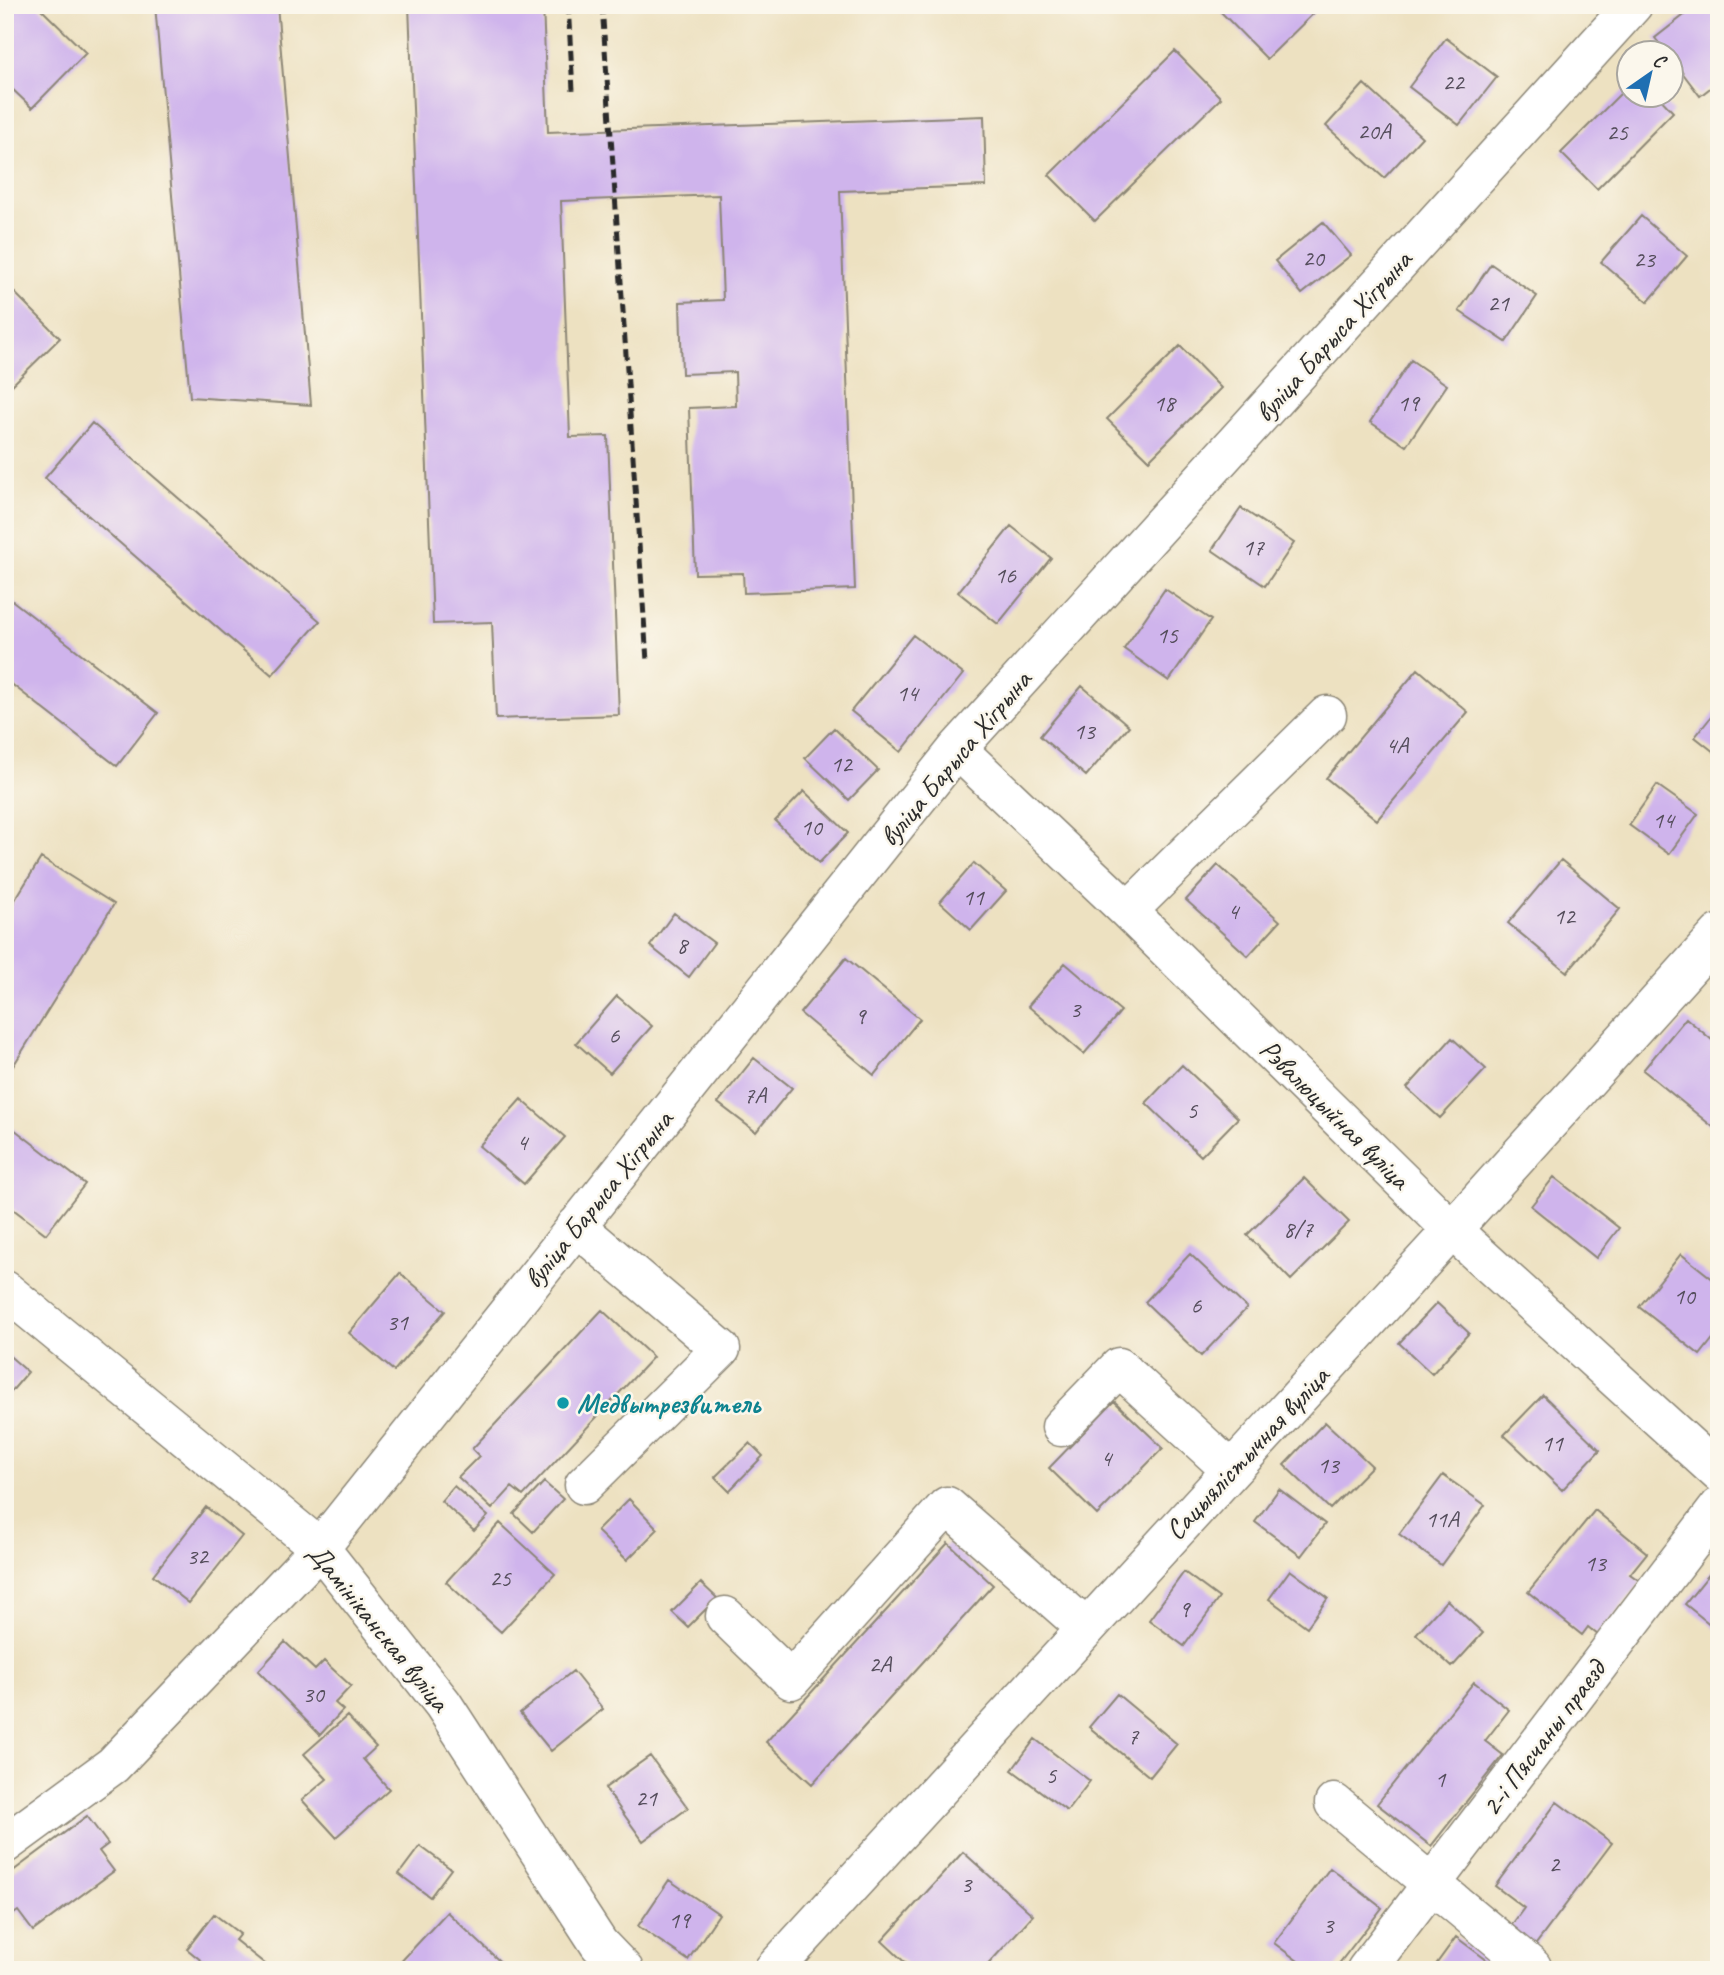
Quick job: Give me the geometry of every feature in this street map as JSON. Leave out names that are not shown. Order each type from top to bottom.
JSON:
[{"type":"street","name":"вуліца Барыса Хігрына","points":[[5,1844],[113,1765],[320,1548],[957,749],[1633,5]]},
{"type":"street","points":[[1128,911],[1327,715]]},
{"type":"street","name":"Рэвалюцыйная вуліца","points":[[957,749],[1128,911],[1452,1230],[1719,1473]]},
{"type":"street","name":"Сацыялістычная вуліца","points":[[773,1970],[1452,1230],[1719,934]]},
{"type":"street","points":[[576,1226],[721,1349],[584,1485]]},
{"type":"street","name":"Дамініканская вуліца","points":[[5,1290],[320,1548],[443,1704],[599,1944],[624,1970]]},
{"type":"street","points":[[1060,1427],[1119,1367],[1231,1470]]},
{"type":"street","points":[[725,1616],[792,1680],[947,1506],[1086,1628]]},
{"type":"street","name":"2-і Пясчаны праезд","points":[[1366,1970],[1719,1507]]},
{"type":"street","points":[[1334,1803],[1532,1967]]},
{"type":"building","points":[[5,5],[37,5],[86,53],[32,108],[5,82]]},
{"type":"building","points":[[155,5],[277,5],[311,405],[190,397]]},
{"type":"building","points":[[409,5],[543,5],[548,132],[984,116],[986,186],[840,191],[855,589],[744,593],[743,573],[695,574],[689,408],[736,406],[735,372],[682,374],[680,302],[723,300],[719,195],[561,201],[570,437],[608,436],[619,715],[496,719],[492,622],[433,624]]},
{"type":"building","points":[[1214,5],[1322,5],[1267,59]]},
{"type":"building","points":[[1697,5],[1716,5],[1719,9],[1719,81],[1700,96],[1686,78],[1686,38],[1655,38]]},
{"type":"building","points":[[1446,38],[1497,77],[1459,125],[1409,87]]},
{"type":"building","points":[[1175,51],[1221,98],[1095,221],[1049,175]]},
{"type":"building","points":[[1364,84],[1422,137],[1384,178],[1326,126]]},
{"type":"building","points":[[1616,98],[1616,108],[1669,108],[1673,112],[1597,189],[1561,153]]},
{"type":"building","points":[[1641,216],[1687,256],[1648,302],[1601,262]]},
{"type":"building","points":[[1323,222],[1351,255],[1302,294],[1275,261]]},
{"type":"building","points":[[1491,264],[1537,296],[1506,342],[1459,311]]},
{"type":"building","points":[[5,283],[60,338],[5,392]]},
{"type":"building","points":[[1180,346],[1221,388],[1149,460],[1107,419]]},
{"type":"building","points":[[1411,360],[1447,385],[1406,446],[1370,422]]},
{"type":"building","points":[[92,423],[320,621],[272,675],[45,478]]},
{"type":"building","points":[[1241,508],[1294,543],[1265,586],[1212,550]]},
{"type":"building","points":[[1011,526],[1051,558],[998,624],[958,592]]},
{"type":"building","points":[[1165,589],[1211,620],[1169,681],[1124,649]]},
{"type":"building","points":[[5,595],[158,713],[117,766],[5,679]]},
{"type":"building","points":[[913,635],[963,674],[901,752],[851,711]]},
{"type":"building","points":[[1418,669],[1468,712],[1377,820],[1326,778]]},
{"type":"building","points":[[1082,686],[1129,726],[1086,776],[1040,736]]},
{"type":"building","points":[[1719,707],[1719,756],[1695,737]]},
{"type":"building","points":[[834,728],[878,770],[849,800],[805,758]]},
{"type":"building","points":[[1657,785],[1698,814],[1669,854],[1629,825]]},
{"type":"building","points":[[804,791],[848,833],[819,863],[775,821]]},
{"type":"building","points":[[41,858],[114,904],[5,1079],[5,916]]},
{"type":"building","points":[[1561,860],[1620,909],[1567,972],[1508,923]]},
{"type":"building","points":[[974,863],[1006,891],[971,930],[940,902]]},
{"type":"building","points":[[1218,865],[1280,921],[1248,956],[1186,900]]},
{"type":"building","points":[[674,913],[714,943],[689,977],[650,946]]},
{"type":"building","points":[[846,958],[920,1019],[874,1075],[800,1013]]},
{"type":"building","points":[[1065,963],[1121,1011],[1084,1054],[1028,1006]]},
{"type":"building","points":[[617,996],[652,1026],[610,1073],[576,1043]]},
{"type":"building","points":[[1686,1018],[1719,1046],[1719,1132],[1643,1070]]},
{"type":"building","points":[[1452,1038],[1486,1069],[1440,1118],[1407,1088]]},
{"type":"building","points":[[754,1058],[792,1088],[756,1132],[718,1103]]},
{"type":"building","points":[[1182,1065],[1238,1118],[1201,1156],[1146,1103]]},
{"type":"building","points":[[521,1099],[565,1137],[524,1184],[479,1146]]},
{"type":"building","points":[[10,1126],[85,1184],[46,1234],[5,1203],[5,1132]]},
{"type":"building","points":[[1554,1177],[1619,1228],[1596,1258],[1531,1206]]},
{"type":"building","points":[[1304,1178],[1349,1222],[1291,1280],[1247,1235]]},
{"type":"building","points":[[1190,1254],[1247,1308],[1201,1356],[1145,1302]]},
{"type":"building","points":[[1681,1254],[1719,1284],[1719,1331],[1700,1355],[1639,1307]]},
{"type":"building","points":[[400,1273],[445,1311],[394,1371],[349,1333]]},
{"type":"building","points":[[1437,1303],[1469,1333],[1432,1374],[1399,1343]]},
{"type":"building","name":"Медвытрезвитель","points":[[602,1310],[653,1357],[523,1496],[512,1487],[492,1509],[458,1477],[479,1456],[472,1449]]},
{"type":"building","points":[[5,1352],[28,1372],[5,1399]]},
{"type":"building","points":[[1543,1395],[1600,1450],[1562,1490],[1504,1435]]},
{"type":"building","points":[[1114,1401],[1163,1448],[1097,1515],[1049,1468]]},
{"type":"building","points":[[1325,1422],[1372,1466],[1330,1509],[1284,1465]]},
{"type":"building","points":[[750,1443],[763,1456],[729,1491],[715,1477]]},
{"type":"building","points":[[1443,1475],[1485,1505],[1441,1565],[1399,1534]]},
{"type":"building","points":[[544,1482],[563,1499],[533,1532],[514,1514]]},
{"type":"building","points":[[454,1486],[488,1516],[474,1531],[441,1501]]},
{"type":"building","points":[[1279,1489],[1325,1524],[1301,1556],[1255,1522]]},
{"type":"building","points":[[629,1499],[658,1529],[627,1560],[597,1531]]},
{"type":"building","points":[[206,1507],[242,1536],[189,1603],[153,1575]]},
{"type":"building","points":[[1595,1510],[1647,1553],[1630,1574],[1641,1582],[1598,1635],[1588,1627],[1582,1635],[1528,1592]]},
{"type":"building","points":[[500,1523],[555,1574],[501,1632],[446,1582]]},
{"type":"building","points":[[948,1543],[993,1585],[812,1784],[766,1742]]},
{"type":"building","points":[[1719,1562],[1719,1628],[1717,1630],[1685,1604]]},
{"type":"building","points":[[1290,1570],[1328,1598],[1307,1627],[1269,1599]]},
{"type":"building","points":[[1184,1572],[1219,1598],[1184,1646],[1149,1620]]},
{"type":"building","points":[[701,1583],[717,1598],[688,1627],[672,1612]]},
{"type":"building","points":[[1447,1600],[1483,1633],[1452,1667],[1416,1634]]},
{"type":"building","points":[[285,1642],[315,1670],[324,1661],[351,1686],[335,1703],[343,1710],[320,1735],[258,1671]]},
{"type":"building","points":[[573,1671],[603,1709],[551,1751],[520,1713]]},
{"type":"building","points":[[1474,1682],[1509,1710],[1485,1741],[1503,1755],[1431,1846],[1377,1804]]},
{"type":"building","points":[[1117,1694],[1177,1744],[1150,1777],[1089,1727]]},
{"type":"building","points":[[347,1716],[376,1747],[363,1759],[389,1789],[336,1837],[302,1800],[327,1779],[304,1754]]},
{"type":"building","points":[[1035,1739],[1090,1781],[1067,1811],[1012,1770]]},
{"type":"building","points":[[650,1756],[688,1808],[643,1841],[605,1788]]},
{"type":"building","points":[[1557,1802],[1612,1843],[1530,1952],[1505,1934],[1524,1908],[1495,1886]]},
{"type":"building","points":[[87,1816],[108,1844],[99,1851],[114,1871],[33,1931],[18,1911],[5,1920],[5,1877]]},
{"type":"building","points":[[420,1846],[451,1869],[430,1897],[399,1874]]},
{"type":"building","points":[[963,1852],[1033,1915],[983,1970],[913,1970],[882,1941]]},
{"type":"building","points":[[1330,1868],[1382,1908],[1334,1970],[1310,1970],[1274,1943]]},
{"type":"building","points":[[669,1880],[719,1914],[688,1960],[638,1926]]},
{"type":"building","points":[[447,1912],[509,1970],[399,1970],[396,1967]]},
{"type":"building","points":[[214,1914],[240,1934],[235,1940],[265,1964],[261,1970],[213,1970],[187,1949]]},
{"type":"building","points":[[1456,1937],[1500,1970],[1432,1970]]},
{"type":"railway","points":[[568,5],[573,90]]},
{"type":"railway","points":[[602,5],[647,661]]},
{"type":"place","name":"Медвытрезвитель","points":[[563,1403]]}]
